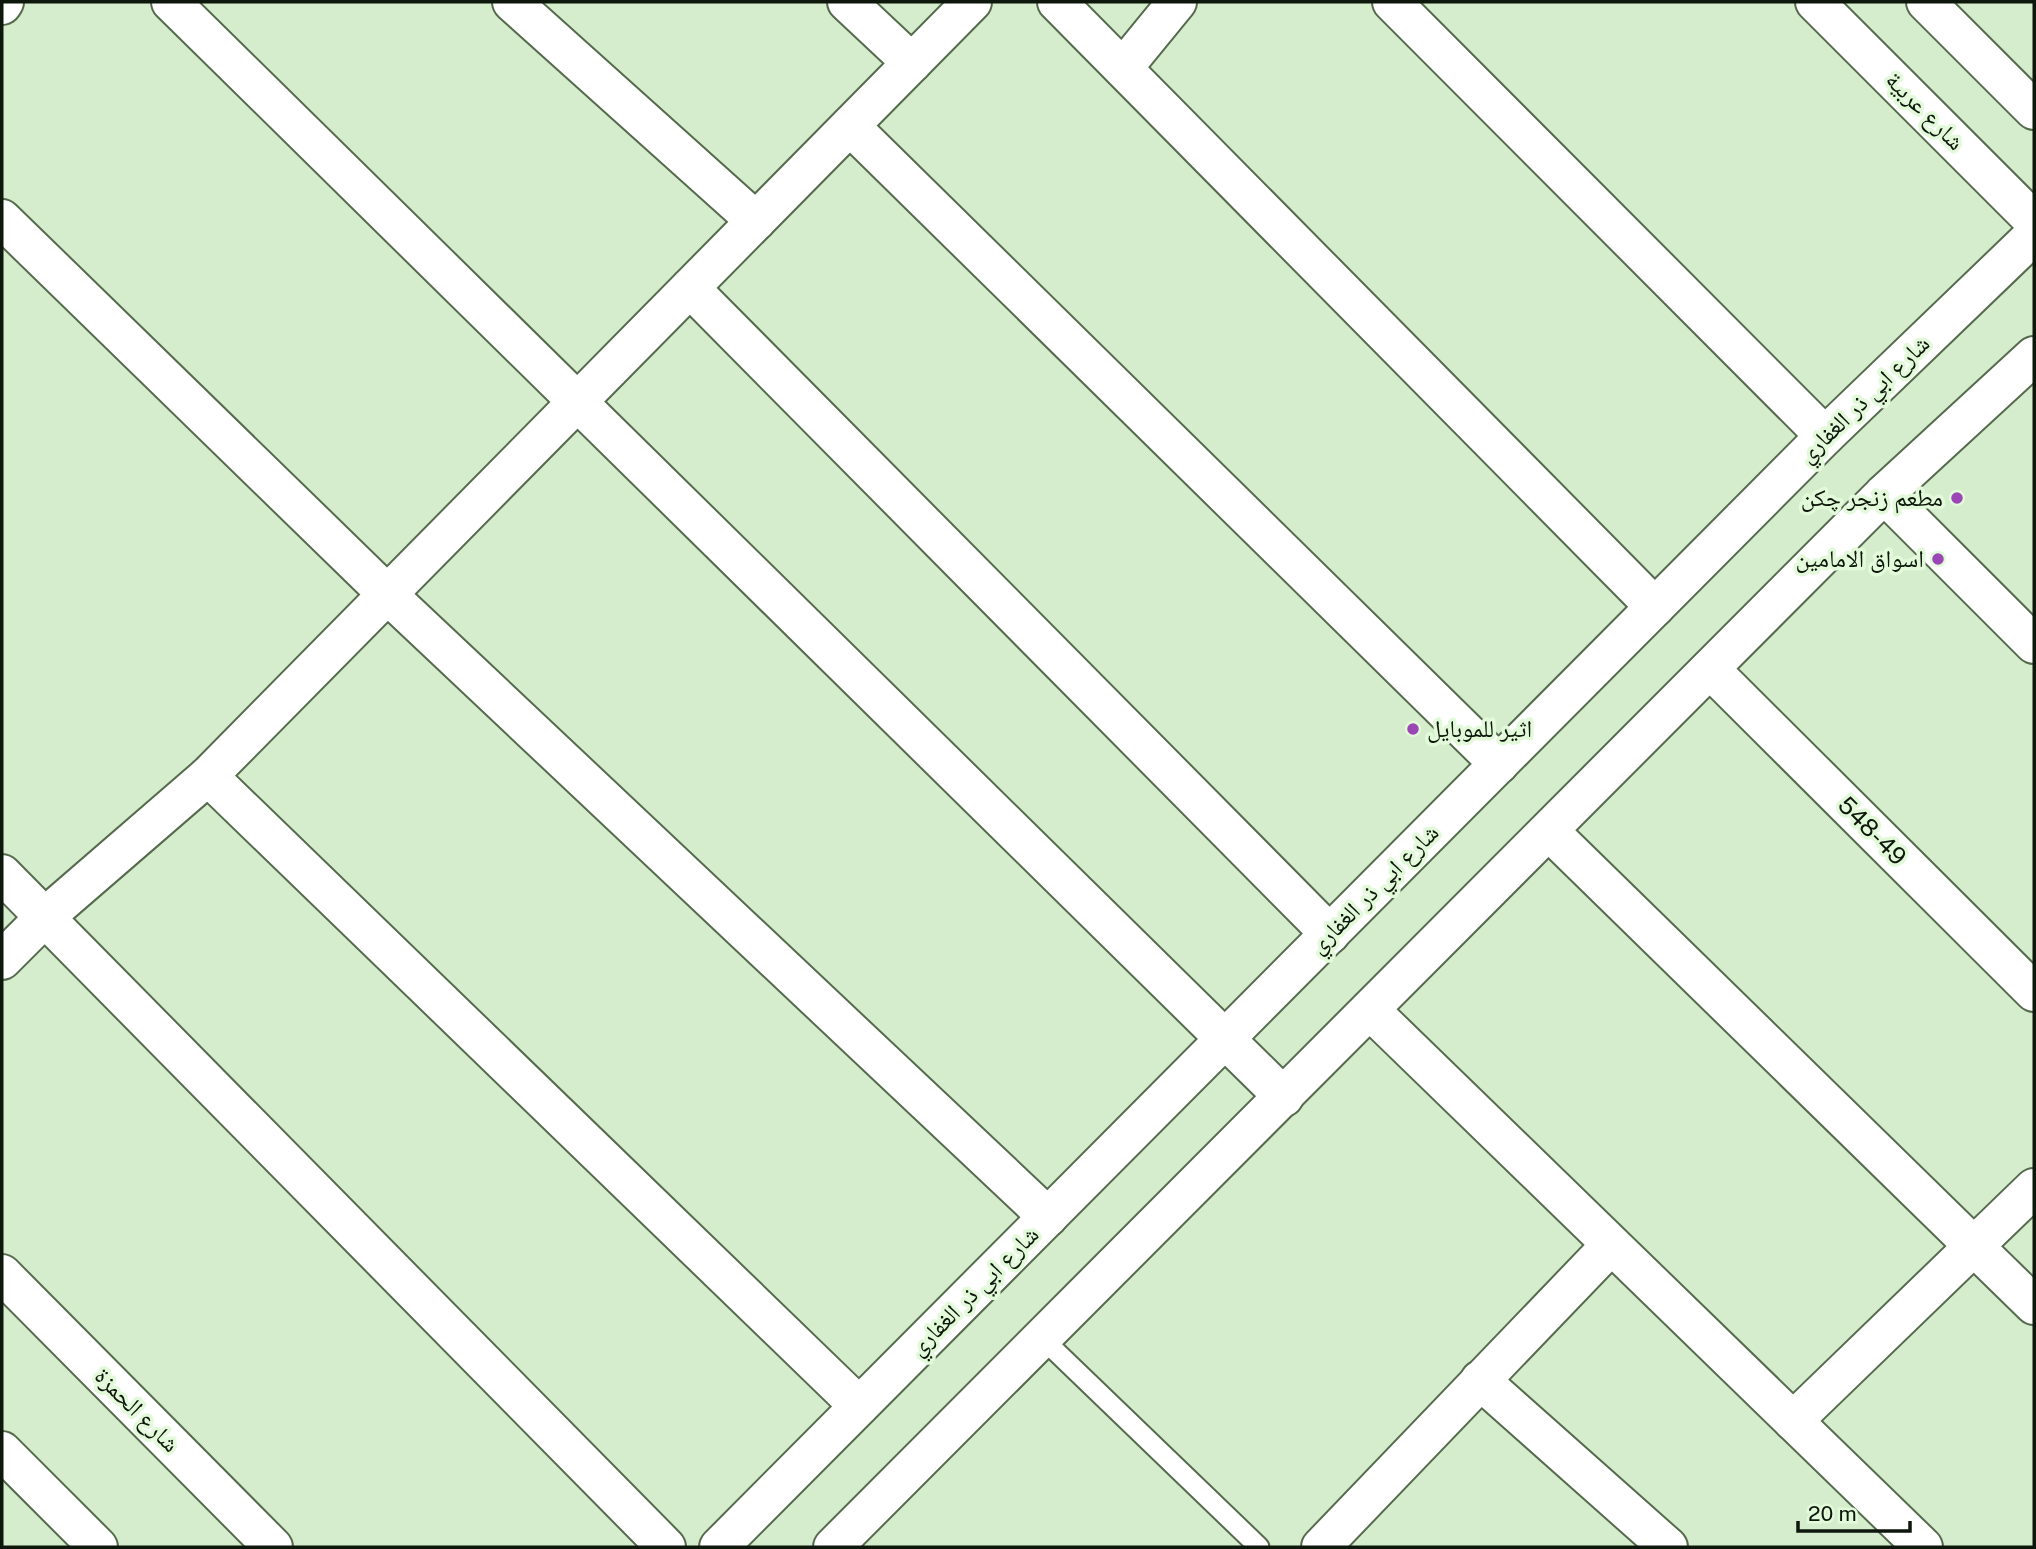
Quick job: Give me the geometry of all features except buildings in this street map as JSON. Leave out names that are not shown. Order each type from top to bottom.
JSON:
[{"type":"street","points":[[171,2],[1284,1097]]},
{"type":"street","points":[[512,2],[756,220]]},
{"type":"street","points":[[847,2],[912,63]]},
{"type":"street","points":[[2,960],[45,917],[208,776],[972,2]]},
{"type":"street","points":[[1057,2],[1655,607]]},
{"type":"street","points":[[1123,68],[1177,2]]},
{"type":"street","points":[[1392,2],[1825,436]]},
{"type":"street","name":"شارع عربية","points":[[1815,2],[2034,221]]},
{"type":"street","points":[[1926,2],[2034,110]]},
{"type":"street","points":[[850,125],[1499,764]]},
{"type":"street","points":[[2,219],[387,594],[1048,1217]]},
{"type":"street","name":"شارع ابي ذر الغفاري","points":[[719,1547],[1825,436],[2034,235]]},
{"type":"street","points":[[690,288],[1330,934]]},
{"type":"street","points":[[834,1547],[1044,1340],[1884,494],[2034,355]]},
{"type":"street","points":[[1884,494],[2034,644]]},
{"type":"street","name":"548-49","points":[[1710,669],[2034,992]]},
{"type":"street","points":[[208,776],[859,1406]]},
{"type":"street","points":[[1549,831],[2034,1305]]},
{"type":"street","points":[[2,874],[666,1547]]},
{"type":"street","points":[[1371,1011],[1923,1547]]},
{"type":"street","points":[[1793,1421],[2034,1188]]},
{"type":"street","points":[[1330,1544],[1480,1380],[1611,1245]]},
{"type":"street","name":"شارع الحمزة","points":[[2,1274],[273,1547]]},
{"type":"street","points":[[1480,1380],[1668,1547]]},
{"type":"street","points":[[2,1451],[98,1547]]},
{"type":"lane","points":[[1044,1340],[1259,1547]]},
{"type":"place","name":"مطعم زنجر چكن","points":[[1957,498]]},
{"type":"place","name":"اسواق الامامين","points":[[1938,559]]},
{"type":"place","name":"اثير للموبايل","points":[[1413,729]]}]
